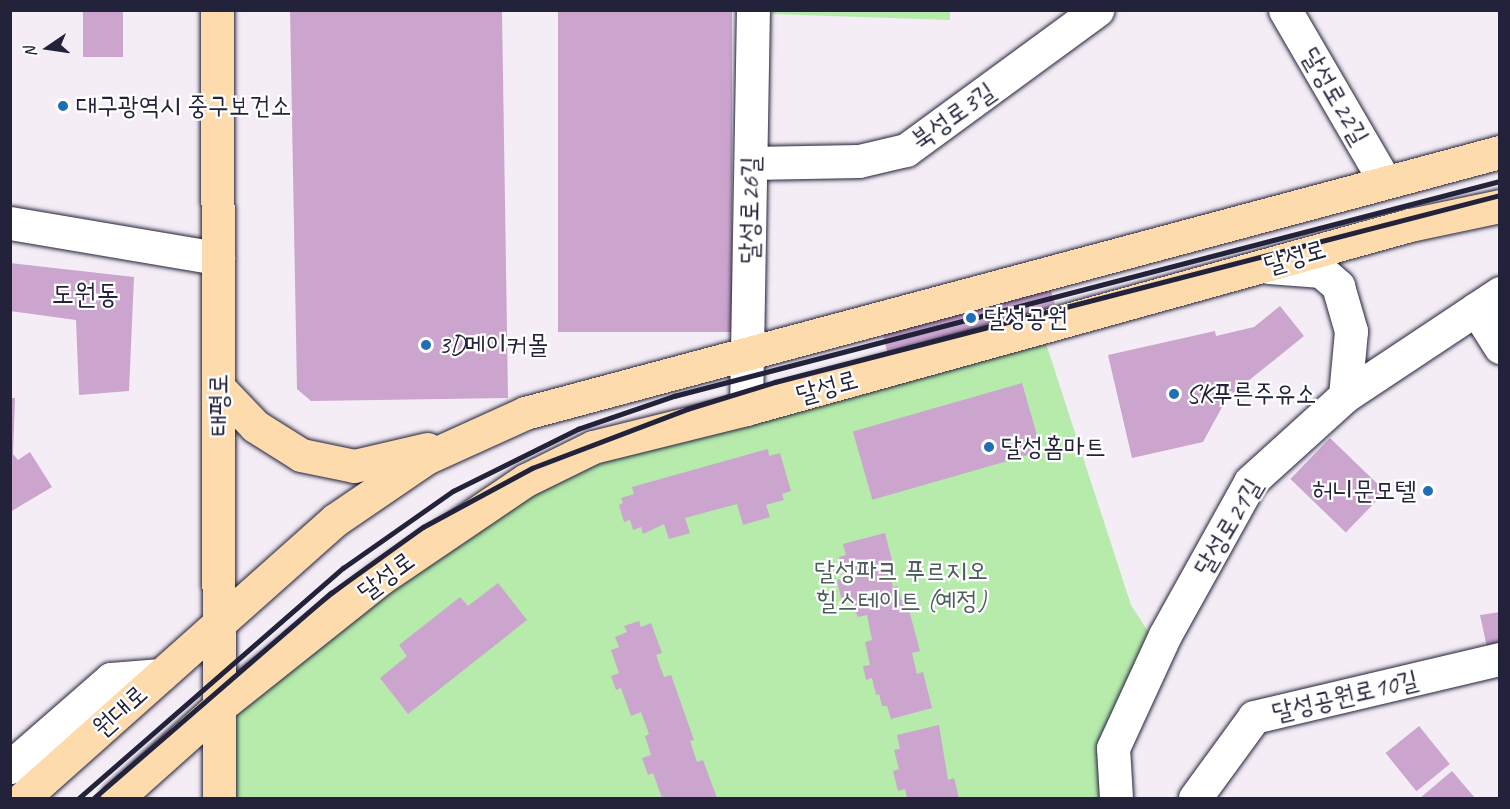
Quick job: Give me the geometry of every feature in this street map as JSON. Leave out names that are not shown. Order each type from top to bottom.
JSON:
[{"type":"main road","name":"태평로","points":[[217,10],[219,798]]},
{"type":"main road","points":[[219,388],[255,426],[302,455],[354,466],[469,438],[525,413],[747,350],[1500,152]]},
{"type":"main road","name":"달성로","points":[[220,706],[381,578],[526,480],[593,447],[746,410],[1410,225],[1500,206]]},
{"type":"main road","name":"원대로","points":[[23,798],[161,675],[220,627],[335,520],[426,458],[469,438]]},
{"type":"main road","points":[[117,798],[220,706]]},
{"type":"street","name":"달성로26길","points":[[746,410],[753,10]]},
{"type":"street","name":"북성로3길","points":[[751,163],[860,161],[906,150],[1097,10]]},
{"type":"street","name":"달성로22길","points":[[1285,10],[1385,182]]},
{"type":"street","points":[[10,223],[218,258]]},
{"type":"street","points":[[1261,267],[1321,271],[1338,286],[1351,332],[1345,396]]},
{"type":"street","name":"달성로21길","points":[[1116,798],[1113,748],[1165,636],[1250,482],[1345,396],[1488,301],[1500,347]]},
{"type":"street","name":"달성공원로10길","points":[[1194,798],[1254,717],[1500,659]]},
{"type":"street","points":[[10,767],[111,679],[161,675]]},
{"type":"green space","points":[[772,10],[950,11],[950,20],[772,14]]},
{"type":"green space","name":"달성파크 푸르지오 힐스테이트 (예정)","points":[[1041,328],[1131,605],[1151,636],[1116,798],[219,798],[220,706],[526,480]]},
{"type":"building","points":[[83,10],[123,10],[123,57],[83,57]]},
{"type":"building","points":[[290,10],[502,10],[508,398],[311,401],[297,389]]},
{"type":"building","points":[[558,10],[732,10],[732,332],[558,332]]},
{"type":"building","points":[[10,263],[134,277],[129,391],[79,395],[76,320],[10,311]]},
{"type":"building","points":[[1044,268],[1060,321],[888,355],[878,315]]},
{"type":"building","points":[[1280,306],[1304,336],[1227,398],[1203,442],[1132,458],[1108,355],[1215,331],[1216,336],[1254,327]]},
{"type":"building","points":[[1022,383],[1042,451],[872,500],[853,432]]},
{"type":"building","points":[[10,398],[15,398],[13,454],[18,460],[30,452],[52,487],[10,512]]},
{"type":"building","points":[[1330,438],[1385,491],[1346,532],[1290,479]]},
{"type":"building","points":[[768,449],[769,456],[780,453],[791,491],[782,494],[784,500],[766,505],[770,517],[743,525],[737,504],[685,518],[690,533],[669,539],[664,524],[643,534],[641,527],[633,530],[630,520],[624,522],[619,505],[623,503],[621,498],[634,494],[632,487]]},
{"type":"building","points":[[885,533],[894,568],[888,570],[893,587],[898,586],[901,600],[906,599],[920,651],[912,653],[917,674],[923,672],[932,708],[891,719],[887,706],[882,706],[879,694],[876,695],[872,678],[866,680],[863,666],[870,665],[865,642],[872,640],[867,615],[858,617],[847,596],[841,598],[837,580],[844,578],[839,557],[846,555],[843,544]]},
{"type":"building","points":[[498,583],[527,620],[408,714],[380,678],[407,656],[399,645],[460,597],[468,606]]},
{"type":"building","points":[[1500,612],[1500,649],[1488,652],[1480,615]]},
{"type":"building","points":[[639,621],[641,627],[651,623],[662,653],[656,655],[664,677],[671,675],[694,740],[690,741],[697,762],[703,760],[717,798],[662,798],[653,773],[648,775],[642,758],[651,755],[645,736],[649,734],[641,712],[631,716],[621,688],[616,690],[611,676],[619,673],[611,650],[619,647],[615,637],[627,632],[624,626]]},
{"type":"building","points":[[939,725],[948,780],[954,778],[959,798],[907,798],[905,789],[898,791],[893,771],[899,769],[894,750],[900,749],[897,735]]},
{"type":"building","points":[[1419,726],[1450,764],[1416,791],[1386,753]]},
{"type":"building","points":[[1452,771],[1475,798],[1420,798]]},
{"type":"railway","points":[[79,798],[343,568],[453,491],[578,429],[674,396],[1500,181]]},
{"type":"railway","points":[[94,798],[331,593],[423,527],[532,468],[687,409],[775,382],[1500,195]]},
{"type":"place","name":"대구광역시 중구보건소","points":[[63,106]]},
{"type":"place","name":"달성공원","points":[[971,318]]},
{"type":"place","name":"3D메이커몰","points":[[426,345]]},
{"type":"place","name":"SK푸른주유소","points":[[1174,394]]},
{"type":"place","name":"달성홈마트","points":[[989,447]]},
{"type":"place","name":"허니문모텔","points":[[1428,491]]},
{"type":"district","name":"도원동","points":[[85,294]]}]
